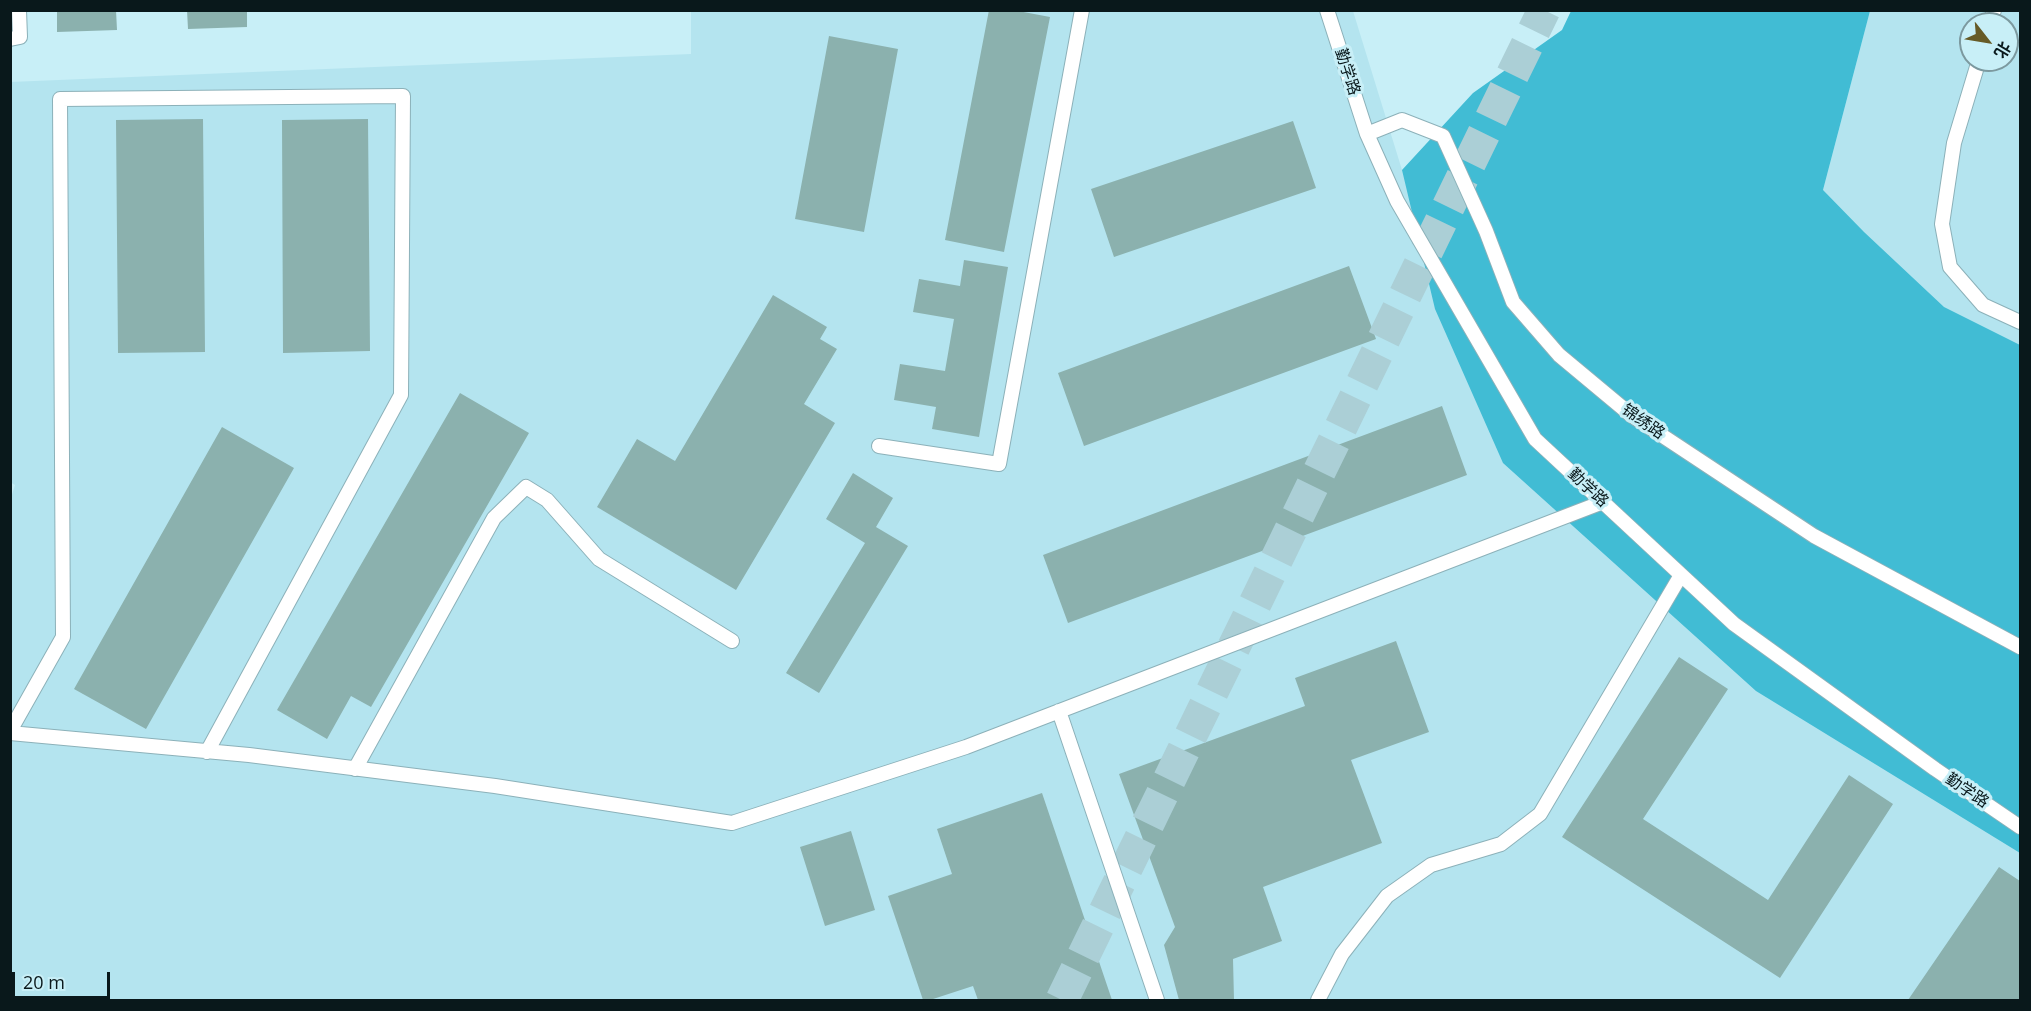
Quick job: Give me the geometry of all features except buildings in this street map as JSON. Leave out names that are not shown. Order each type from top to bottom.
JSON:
[{"type":"lane","points":[[10,39],[20,37],[19,10]]},
{"type":"lane","points":[[879,446],[999,464],[1082,10]]},
{"type":"lane","name":"勤学路","points":[[1327,10],[1367,134],[1397,201],[1534,439],[1734,624],[1935,769],[2020,827]]},
{"type":"lane","points":[[1975,72],[1954,142],[1942,224],[1950,267],[1983,305],[2020,322]]},
{"type":"lane","points":[[207,752],[401,395],[403,96],[60,99],[63,637],[10,732],[207,752],[495,786],[732,823],[966,747],[1603,502]]},
{"type":"lane","name":"锦绣路","points":[[1367,134],[1402,120],[1443,136],[1486,231],[1513,302],[1559,355],[1631,415],[1814,536],[2020,647]]},
{"type":"lane","points":[[355,769],[494,518],[526,487],[547,500],[599,559],[732,641]]},
{"type":"lane","points":[[1318,1000],[1342,954],[1387,896],[1431,865],[1501,844],[1540,814],[1680,575]]},
{"type":"lane","points":[[1059,711],[1157,1000]]},
{"type":"shaded area","points":[[691,11],[1353,11],[1402,170],[1823,190],[1870,11],[2020,11],[2020,1000],[11,1000],[10,501],[15,485],[10,482],[10,82],[691,54]]},
{"type":"shaded area","points":[[1571,11],[1870,11],[1823,190],[1944,307],[2020,345],[2020,853],[1756,691],[1503,463],[1435,309],[1402,170],[1473,93],[1562,30]]},
{"type":"tunnel","points":[[1062,1000],[1544,10]]}]
